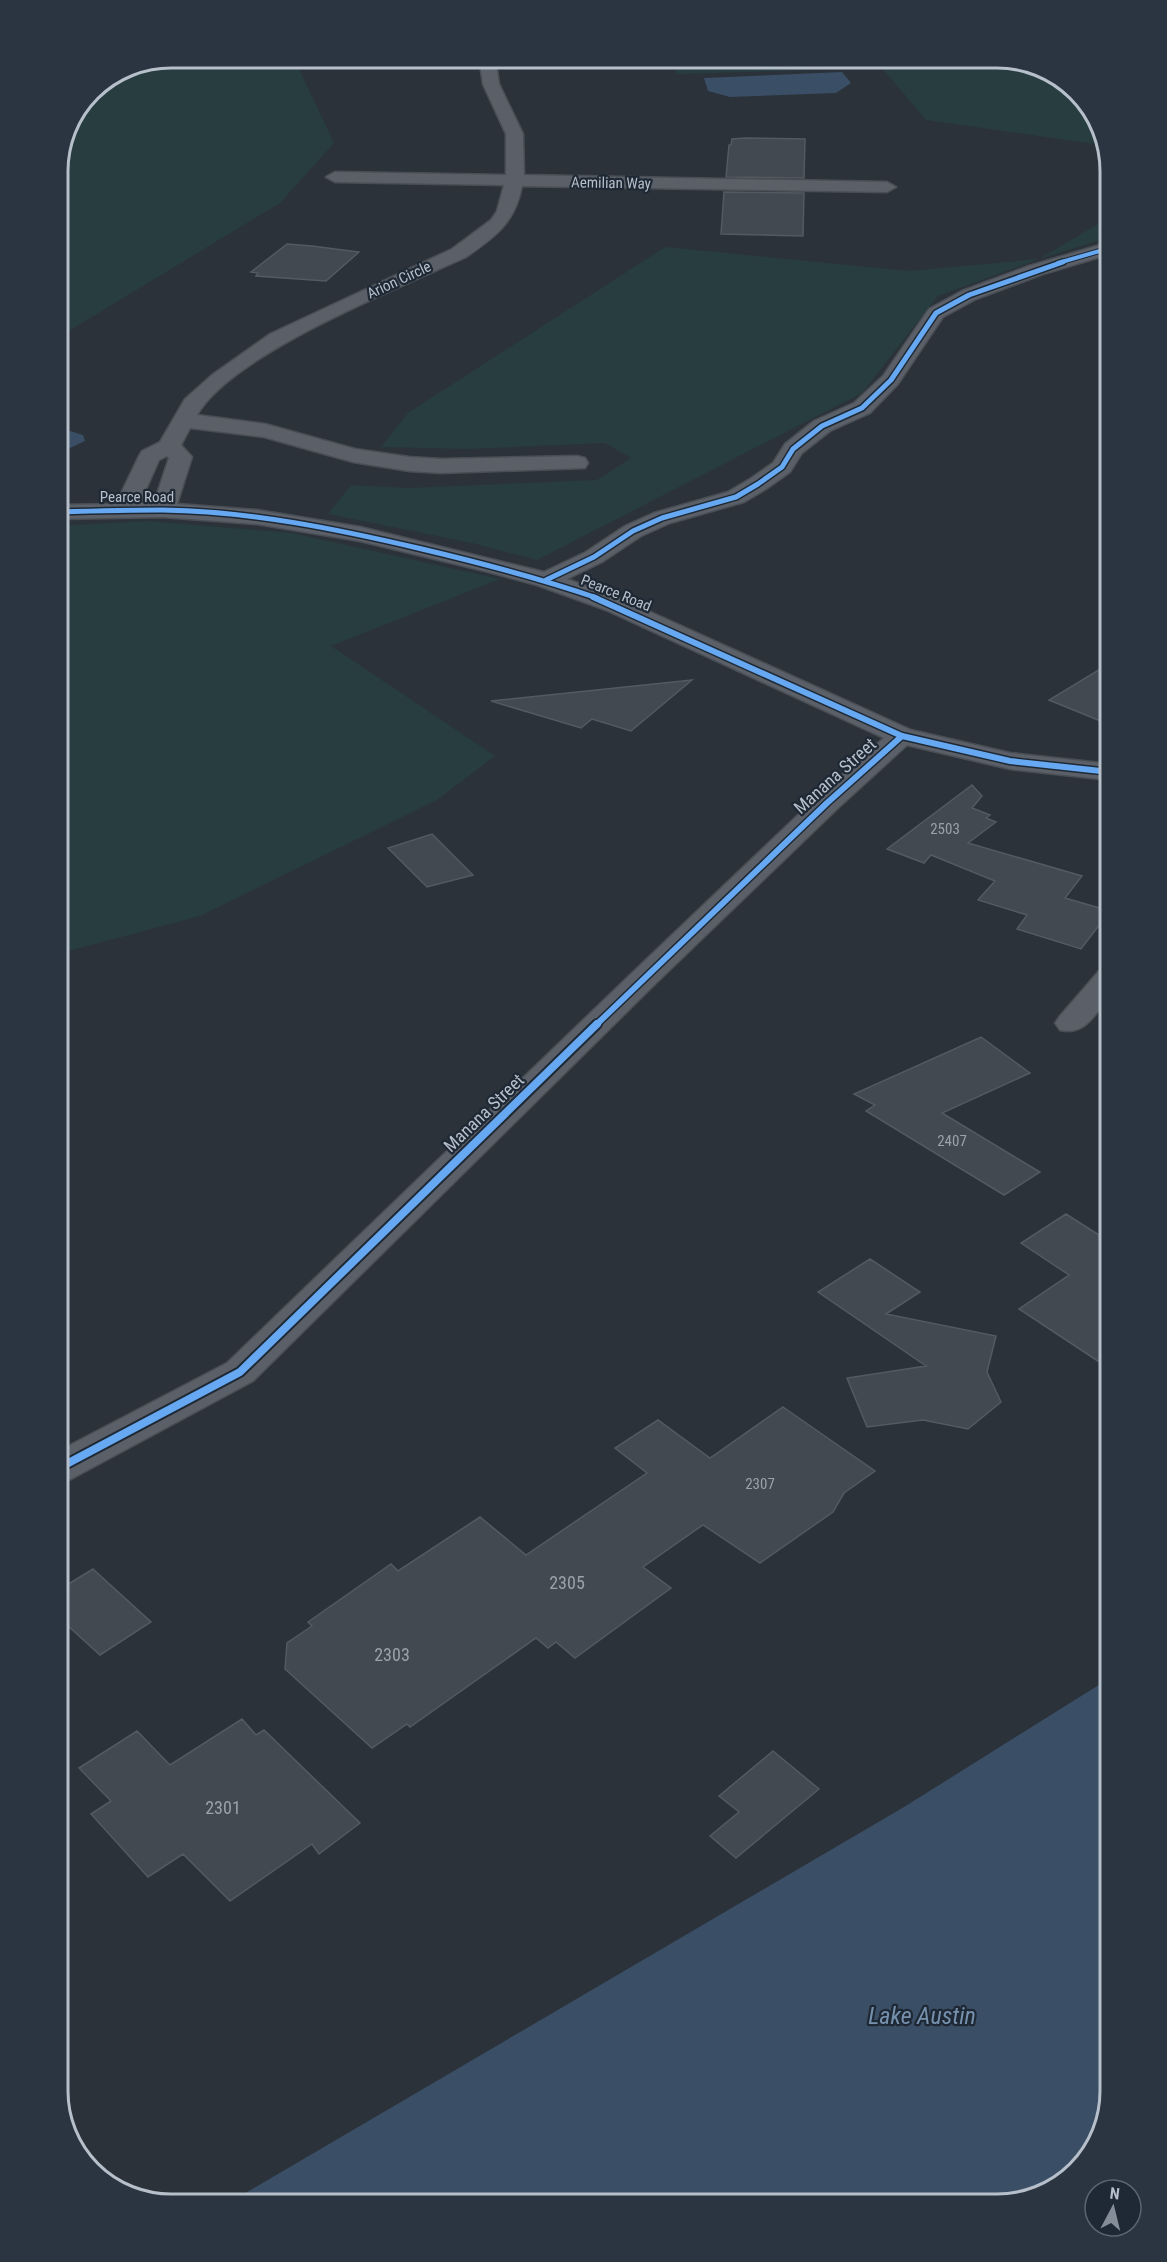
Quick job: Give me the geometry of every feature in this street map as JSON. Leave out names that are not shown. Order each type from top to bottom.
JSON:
[{"type":"street","name":"Arion Circle","points":[[125,510],[150,456],[169,446],[193,404],[219,379],[276,338],[459,253],[483,237],[502,220],[510,203],[516,165],[515,135],[488,77],[488,68]]},
{"type":"street","name":"Aemilian Way","points":[[335,177],[887,187]]},
{"type":"street","points":[[546,580],[594,557],[633,531],[662,518],[736,497],[758,484],[782,467],[793,448],[822,426],[862,408],[891,380],[936,313],[969,295],[1036,270],[1100,251]]},
{"type":"street","points":[[183,420],[265,431],[353,455],[409,464],[441,466],[577,463]]},
{"type":"street","points":[[163,510],[181,457],[169,446]]},
{"type":"street","points":[[144,468],[176,470]]},
{"type":"street","name":"Pearce Road","points":[[68,512],[163,510],[236,515],[304,524],[360,534],[546,580],[624,610],[902,736],[1010,760],[1100,771]]},
{"type":"street","name":"Manana Street","points":[[68,1464],[240,1372],[642,980],[818,811],[902,736]]},
{"type":"street","points":[[1071,1023],[1100,989]]},
{"type":"green space","points":[[298,68],[334,143],[280,203],[68,331],[69,151],[75,131],[85,113],[113,85],[131,75],[151,69]]},
{"type":"green space","points":[[676,68],[882,68],[676,74]]},
{"type":"green space","points":[[882,68],[1003,68],[1029,73],[1042,78],[1064,93],[1086,119],[1096,145],[1095,144],[926,120]]},
{"type":"green space","points":[[1100,223],[1100,240],[1039,259]]},
{"type":"green space","points":[[665,247],[909,271],[1039,259],[938,296],[862,393],[537,560],[472,543],[328,514],[351,485],[408,488],[597,480],[631,458],[605,443],[468,449],[381,447],[408,413]]},
{"type":"green space","points":[[148,521],[292,533],[500,579],[331,646],[495,756],[437,800],[200,916],[68,951],[68,525]]},
{"type":"water","points":[[842,72],[851,83],[836,93],[730,97],[708,91],[704,78]]},
{"type":"water","points":[[68,430],[83,435],[85,441],[68,449]]},
{"type":"water","name":"Lake Austin","points":[[1100,1684],[1099,2105],[1089,2137],[1082,2149],[1054,2177],[1036,2187],[1016,2193],[996,2194],[244,2194],[904,1807]]},
{"type":"building","points":[[732,139],[805,139],[804,178],[726,177],[729,145]]},
{"type":"building","points":[[724,192],[804,193],[803,236],[721,234]]},
{"type":"building","points":[[287,244],[359,252],[326,281],[256,276],[258,273],[251,272]]},
{"type":"building","points":[[1100,669],[1100,721],[1049,700]]},
{"type":"building","points":[[692,680],[631,731],[592,719],[581,728],[491,701]]},
{"type":"building","points":[[972,785],[982,796],[972,808],[990,815],[986,818],[996,822],[968,843],[1082,876],[1065,898],[1100,908],[1100,924],[1081,949],[1017,929],[1027,915],[978,900],[995,881],[931,855],[924,863],[887,849]]},
{"type":"building","points":[[432,834],[473,875],[427,887],[388,848]]},
{"type":"building","points":[[981,1037],[1030,1073],[942,1113],[1040,1172],[1004,1195],[866,1111],[875,1105],[854,1094]]},
{"type":"building","points":[[1066,1214],[1100,1236],[1100,1362],[1019,1309],[1069,1275],[1021,1243]]},
{"type":"building","points":[[870,1259],[920,1292],[886,1314],[996,1336],[987,1372],[1001,1402],[968,1429],[923,1420],[867,1427],[847,1378],[926,1366],[818,1292]]},
{"type":"building","points":[[783,1407],[875,1471],[844,1493],[833,1512],[760,1563],[703,1525],[643,1567],[671,1588],[575,1658],[556,1642],[548,1648],[536,1638],[410,1727],[407,1724],[372,1748],[285,1669],[287,1643],[312,1626],[308,1622],[391,1564],[398,1571],[480,1517],[526,1555],[647,1473],[615,1448],[658,1420],[710,1458]]},
{"type":"building","points":[[93,1569],[151,1622],[100,1655],[68,1626],[68,1584]]},
{"type":"building","points":[[242,1719],[256,1735],[264,1730],[360,1823],[319,1854],[312,1844],[230,1901],[183,1854],[148,1877],[91,1814],[111,1801],[79,1768],[137,1731],[170,1765]]},
{"type":"building","points":[[773,1751],[819,1789],[736,1858],[710,1836],[739,1812],[719,1796]]},
{"type":"cycle path","points":[[546,580],[594,557],[633,531],[662,518],[736,497],[758,484],[782,467],[793,449],[822,426],[862,408],[891,380],[936,313],[969,295],[1036,270],[1100,251]]},
{"type":"cycle path","points":[[68,512],[163,510],[257,517],[360,534],[495,566],[546,580],[615,605],[902,736],[1010,761],[1100,771]]},
{"type":"cycle path","points":[[68,1463],[240,1372],[642,980],[827,803],[902,736]]}]
